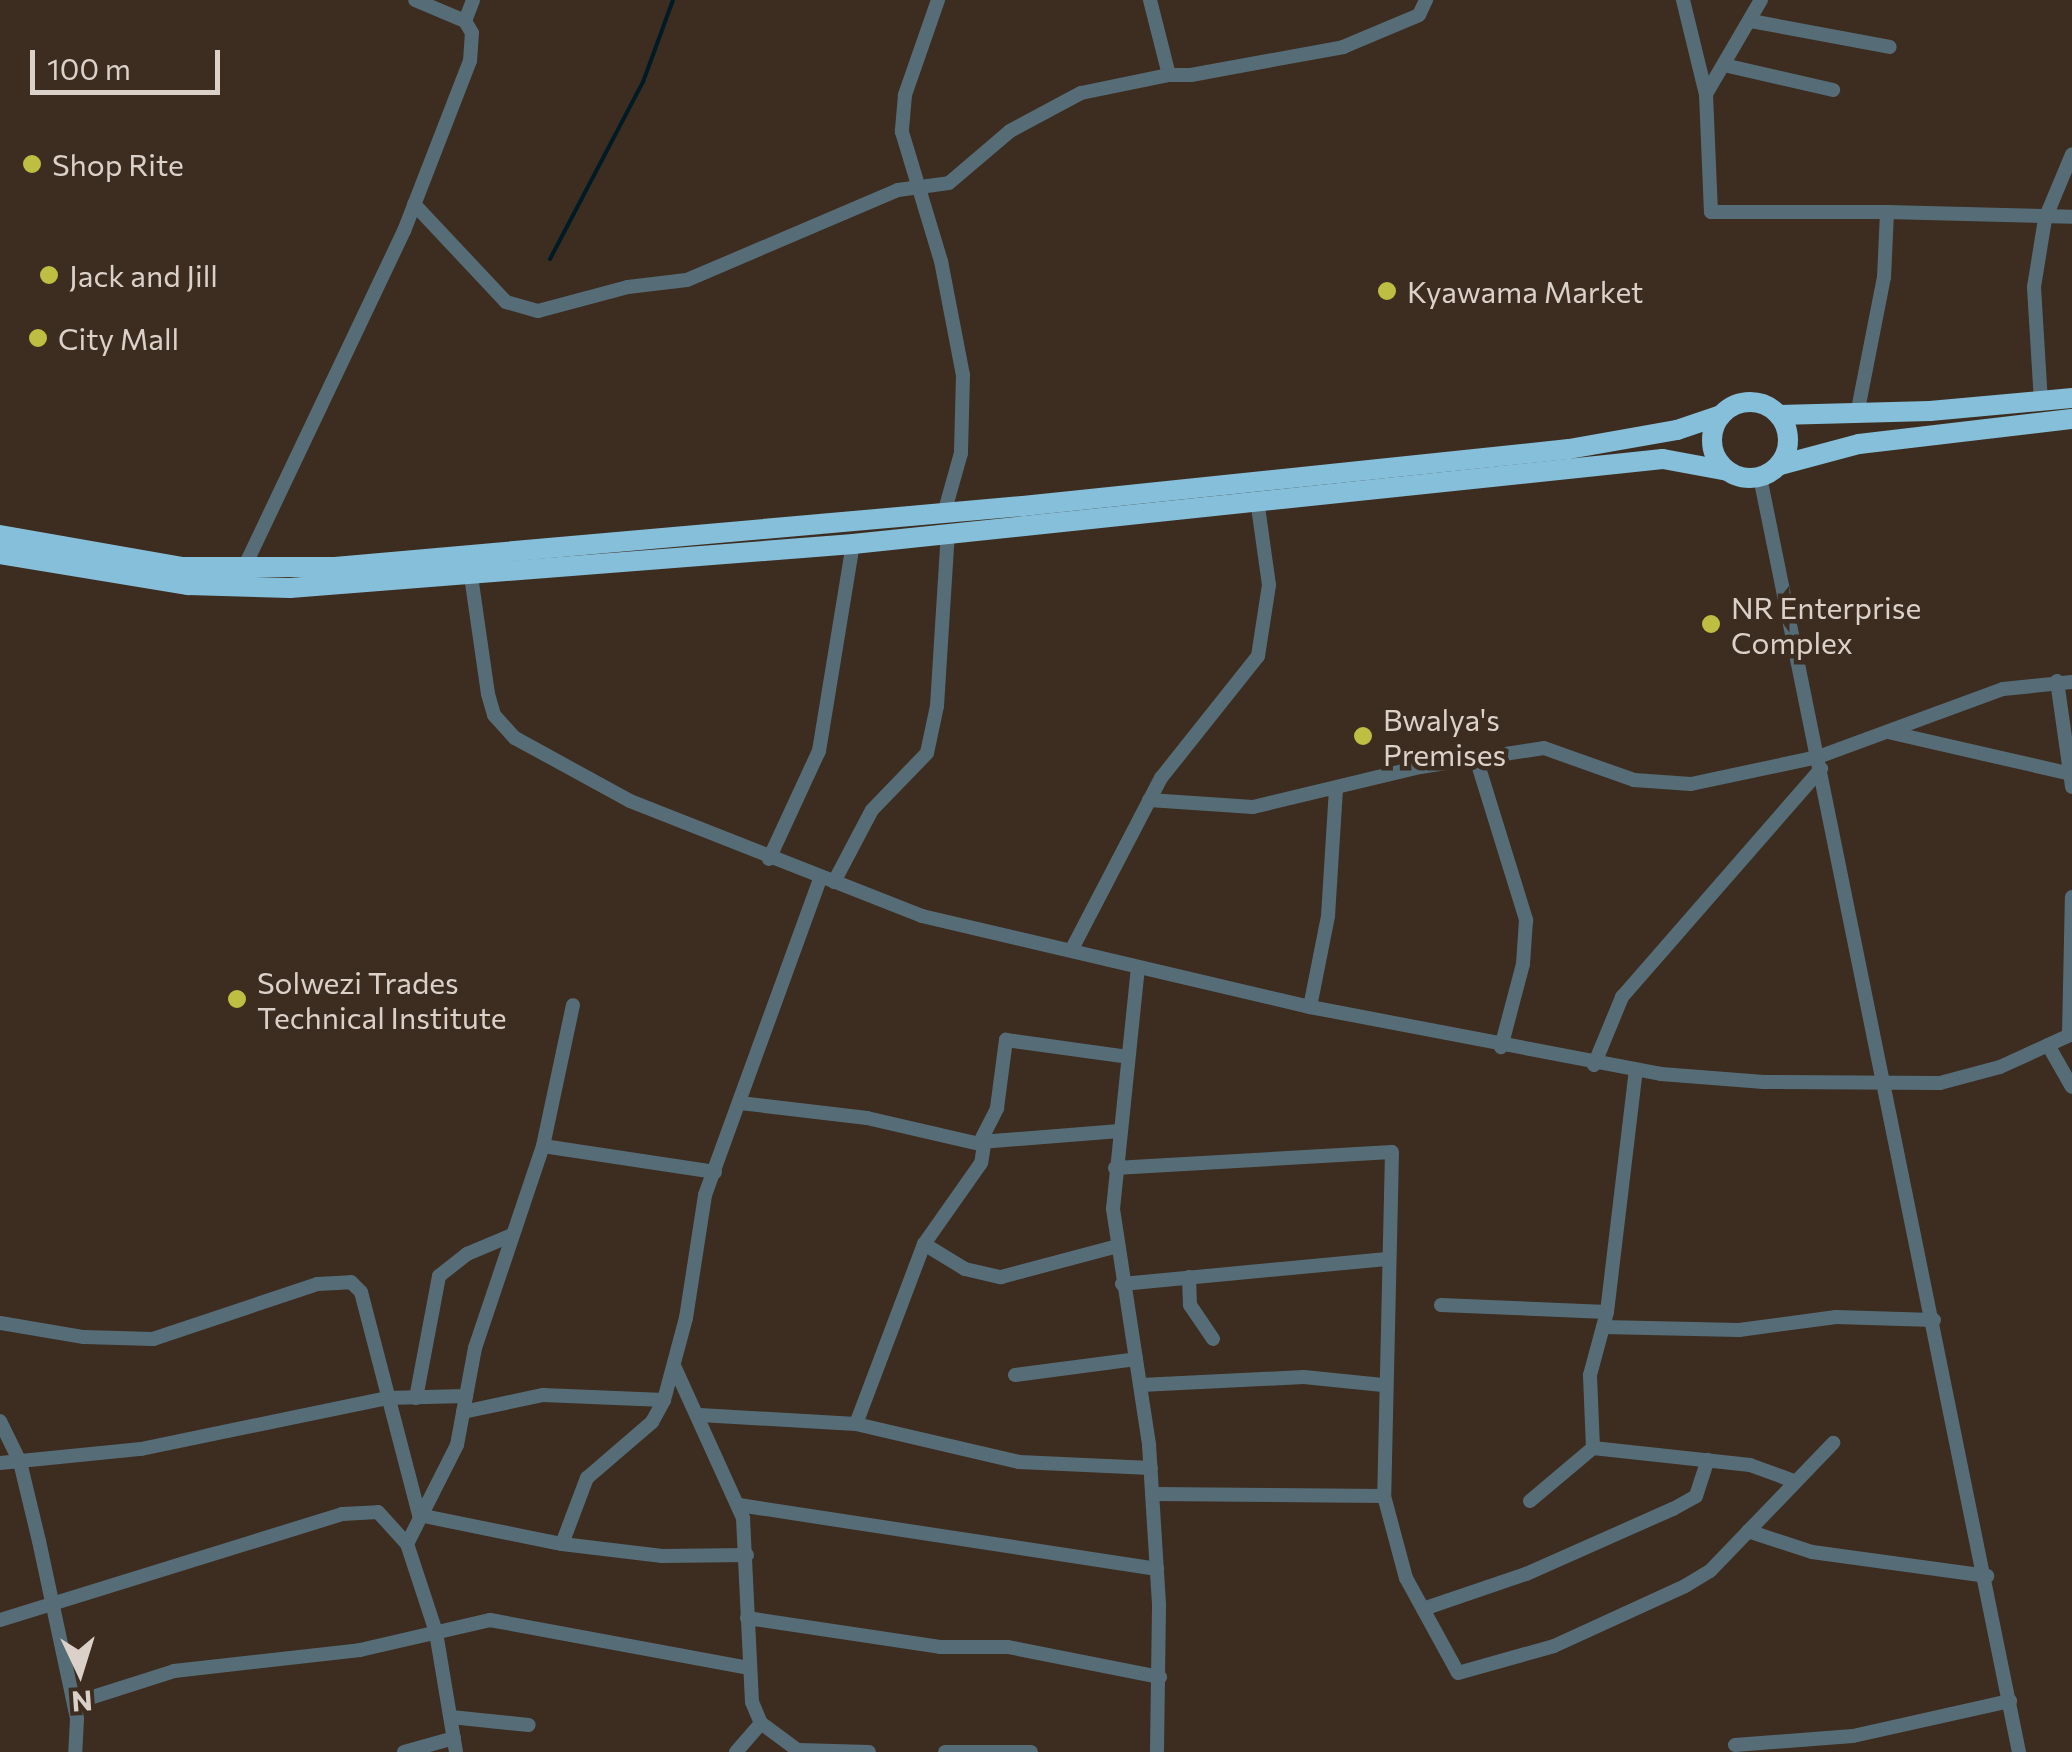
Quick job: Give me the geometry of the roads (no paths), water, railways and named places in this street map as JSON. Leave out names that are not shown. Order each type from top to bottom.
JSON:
[{"type":"highway","points":[[0,535],[135,562],[242,572],[946,510],[1568,449],[1677,430],[1750,402],[1779,414],[1858,414],[2072,398]]},
{"type":"highway","points":[[1779,414],[1789,444],[1780,465]]},
{"type":"highway","points":[[1722,415],[1712,444],[1728,472]]},
{"type":"highway","points":[[0,554],[135,579],[244,589],[471,576],[853,544],[1663,460],[1760,478],[1780,465],[1859,444],[2072,419]]},
{"type":"street","points":[[242,572],[414,204],[470,61],[472,33],[464,21],[415,0]]},
{"type":"street","points":[[464,21],[473,0]]},
{"type":"street","points":[[938,0],[902,115],[916,186],[941,260],[963,375],[960,453],[946,510]]},
{"type":"street","points":[[1150,0],[1169,74]]},
{"type":"street","points":[[414,204],[506,302],[528,312],[628,287],[687,280],[916,186],[962,176],[1010,131],[1081,93],[1169,74],[1214,74],[1343,47],[1420,15],[1426,0]]},
{"type":"street","points":[[1684,0],[1706,94],[1711,212],[2072,217]]},
{"type":"street","points":[[1706,94],[1761,0]]},
{"type":"street","points":[[1751,21],[1890,46]]},
{"type":"street","points":[[1724,65],[1833,90]]},
{"type":"street","points":[[2041,402],[2033,308],[2045,219],[2072,154]]},
{"type":"street","points":[[1858,414],[1884,277],[1887,212]]},
{"type":"street","points":[[1760,478],[1987,1576],[2019,1752]]},
{"type":"street","points":[[1073,946],[1175,756],[1258,656],[1269,584],[1257,500]]},
{"type":"street","points":[[562,1544],[587,1478],[652,1422],[664,1400],[676,1368],[705,1196],[827,879],[872,810],[927,753],[937,706],[948,532]]},
{"type":"street","points":[[769,859],[819,751],[853,544]]},
{"type":"street","points":[[471,576],[494,715],[515,738],[630,801],[769,859],[922,916],[1073,946],[1138,968],[1310,1008],[1594,1065],[1764,1082],[1886,1083],[1972,1076],[2070,1035],[2072,897]]},
{"type":"street","points":[[1149,800],[1254,807],[1476,758],[1556,750],[1634,780],[1676,786],[1820,763],[1888,732],[2003,688],[2064,682],[2071,778],[1888,732]]},
{"type":"street","points":[[1476,758],[1526,920],[1523,964],[1501,1046]]},
{"type":"street","points":[[1594,1065],[1622,997],[1820,763]]},
{"type":"street","points":[[1310,1008],[1328,916],[1336,789]]},
{"type":"street","points":[[1138,968],[1115,1168],[1114,1246],[1141,1385],[1151,1468],[1160,1677],[1157,1752]]},
{"type":"street","points":[[406,1544],[457,1445],[512,1235],[543,1146],[573,1005]]},
{"type":"street","points":[[856,1424],[924,1244],[980,1163],[980,1142],[997,1108],[1006,1040],[1128,1057]]},
{"type":"street","points":[[2048,1045],[2072,1087]]},
{"type":"street","points":[[1594,1448],[1590,1374],[1605,1319],[1636,1070]]},
{"type":"street","points":[[740,1103],[867,1118],[980,1142],[1120,1131]]},
{"type":"street","points":[[543,1146],[715,1172]]},
{"type":"street","points":[[1115,1168],[1390,1150],[1395,1160],[1387,1259],[1384,1496],[1396,1553],[1452,1668],[1471,1671],[1651,1607],[1710,1570],[1833,1443]]},
{"type":"street","points":[[416,1398],[439,1276],[467,1254],[512,1235]]},
{"type":"street","points":[[924,1244],[965,1269],[1001,1276],[1114,1246]]},
{"type":"street","points":[[1122,1284],[1387,1259]]},
{"type":"street","points":[[1189,1278],[1190,1306],[1213,1338]]},
{"type":"street","points":[[0,1323],[84,1337],[152,1339],[318,1284],[351,1282],[361,1292],[419,1515]]},
{"type":"street","points":[[1441,1305],[1739,1330],[1836,1318],[1934,1320]]},
{"type":"street","points":[[1015,1376],[1136,1359]]},
{"type":"street","points":[[676,1368],[739,1505],[747,1556],[752,1702],[761,1722],[799,1751],[868,1752]]},
{"type":"street","points":[[1141,1385],[1304,1377],[1384,1385]]},
{"type":"street","points":[[0,1463],[157,1446],[387,1398],[465,1404],[543,1394],[664,1400]]},
{"type":"street","points":[[700,1415],[856,1424],[1019,1462],[1151,1468]]},
{"type":"street","points":[[0,1421],[20,1462],[74,1703],[74,1752]]},
{"type":"street","points":[[1530,1501],[1594,1448],[1750,1465],[1794,1481]]},
{"type":"street","points":[[1423,1609],[1526,1574],[1696,1496],[1708,1460]]},
{"type":"street","points":[[1152,1494],[1384,1496]]},
{"type":"street","points":[[739,1505],[1156,1569]]},
{"type":"street","points":[[0,1620],[342,1514],[378,1512],[406,1544],[436,1632],[455,1745],[404,1752]]},
{"type":"street","points":[[419,1515],[562,1544],[662,1556],[747,1556]]},
{"type":"street","points":[[1748,1530],[1812,1552],[1987,1576]]},
{"type":"street","points":[[748,1618],[940,1647],[1008,1647],[1160,1677]]},
{"type":"street","points":[[74,1703],[174,1672],[360,1650],[490,1620],[750,1668]]},
{"type":"street","points":[[1735,1745],[1854,1736],[2010,1701]]},
{"type":"street","points":[[450,1717],[528,1726]]},
{"type":"street","points":[[736,1752],[761,1722]]},
{"type":"street","points":[[945,1752],[1031,1752]]},
{"type":"waterway","points":[[550,259],[643,82],[673,0]]},
{"type":"place","name":"Shop Rite","points":[[32,164]]},
{"type":"place","name":"Jack and Jill","points":[[49,275]]},
{"type":"place","name":"Kyawama Market","points":[[1387,291]]},
{"type":"place","name":"City Mall","points":[[38,338]]},
{"type":"place","name":"NR Enterprise Complex","points":[[1711,624]]},
{"type":"place","name":"Bwalya's Premises","points":[[1363,736]]},
{"type":"place","name":"Solwezi Trades Technical Institute","points":[[237,999]]}]
